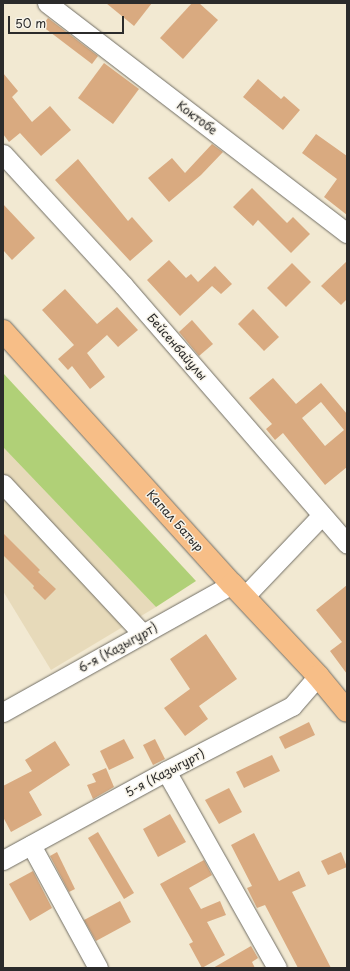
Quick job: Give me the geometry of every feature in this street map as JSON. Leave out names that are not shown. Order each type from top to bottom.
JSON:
[{"type":"main road","name":"Капал Батыр","points":[[3,332],[238,591],[318,676],[347,711]]},
{"type":"street","name":"Коктобе","points":[[47,3],[347,233]]},
{"type":"street","name":"Бейсенбайулы","points":[[3,154],[123,285],[347,544]]},
{"type":"street","points":[[3,485],[143,634]]},
{"type":"street","name":"6-я (Казыгурт)","points":[[3,712],[143,634],[238,591],[322,515]]},
{"type":"street","name":"5-я (Казыгурт)","points":[[3,860],[166,771],[292,706],[318,676]]},
{"type":"street","points":[[166,771],[277,968]]},
{"type":"street","points":[[31,845],[98,968]]},
{"type":"shaded area","points":[[3,447],[156,607],[51,670],[3,591]]},
{"type":"green space","points":[[3,373],[196,581],[156,607],[3,447]]},
{"type":"building","points":[[106,3],[152,3],[134,26]]},
{"type":"building","points":[[192,3],[199,3],[218,20],[183,59],[160,38]]},
{"type":"building","points":[[48,18],[98,56],[92,64],[42,26]]},
{"type":"building","points":[[104,63],[139,89],[113,124],[78,98]]},
{"type":"building","points":[[3,73],[18,91],[12,97],[32,122],[50,106],[71,130],[41,156],[20,133],[9,142],[3,134]]},
{"type":"building","points":[[258,79],[281,99],[284,96],[300,110],[283,130],[243,97]]},
{"type":"building","points":[[316,134],[347,156],[347,215],[324,197],[337,179],[302,153]]},
{"type":"building","points":[[212,144],[223,152],[201,175],[169,202],[148,178],[172,158],[185,173]]},
{"type":"building","points":[[78,159],[128,221],[132,217],[153,241],[130,261],[55,180]]},
{"type":"building","points":[[252,188],[287,223],[293,217],[310,234],[291,253],[258,220],[253,226],[233,207]]},
{"type":"building","points":[[3,204],[35,238],[12,260],[3,250]]},
{"type":"building","points":[[169,260],[186,278],[191,274],[198,282],[215,266],[232,284],[221,294],[212,286],[180,316],[147,280]]},
{"type":"building","points":[[347,261],[347,299],[341,305],[321,286]]},
{"type":"building","points":[[292,263],[311,282],[286,307],[267,288]]},
{"type":"building","points":[[65,289],[97,324],[117,307],[138,330],[118,347],[107,335],[87,353],[105,377],[90,389],[72,366],[68,370],[58,359],[74,345],[42,310]]},
{"type":"building","points":[[253,309],[279,337],[264,351],[238,324]]},
{"type":"building","points":[[192,320],[213,344],[199,356],[179,332]]},
{"type":"building","points":[[273,378],[296,404],[321,383],[347,414],[347,467],[325,485],[283,433],[275,440],[266,429],[272,424],[249,398]],"holes":[[[321,402],[344,430],[325,446],[302,418]]]},
{"type":"building","points":[[3,533],[40,570],[38,572],[56,589],[45,600],[33,588],[34,586],[3,555]]},
{"type":"building","points":[[347,585],[347,674],[330,651],[342,642],[316,610]]},
{"type":"building","points":[[206,634],[237,679],[199,706],[208,719],[185,736],[164,708],[190,689],[170,659]]},
{"type":"building","points":[[309,722],[315,735],[285,749],[279,737]]},
{"type":"building","points":[[124,739],[134,758],[109,770],[100,751]]},
{"type":"building","points":[[155,739],[165,759],[153,765],[143,745]]},
{"type":"building","points":[[55,741],[70,765],[29,792],[42,815],[11,832],[3,817],[3,786],[32,771],[25,760]]},
{"type":"building","points":[[272,755],[280,771],[244,788],[236,772]]},
{"type":"building","points":[[106,768],[114,787],[93,799],[87,785],[96,782],[92,774]]},
{"type":"building","points":[[229,788],[242,812],[219,824],[205,800]]},
{"type":"building","points":[[170,814],[186,842],[158,857],[143,829]]},
{"type":"building","points":[[98,832],[134,893],[124,899],[88,838]]},
{"type":"building","points":[[254,833],[279,881],[299,871],[306,886],[292,892],[331,968],[298,968],[265,905],[257,908],[247,888],[252,886],[231,845]]},
{"type":"building","points":[[57,852],[75,889],[69,892],[50,856]]},
{"type":"building","points":[[341,852],[347,867],[328,875],[321,861]]},
{"type":"building","points":[[204,860],[212,875],[189,888],[201,909],[220,901],[226,915],[207,922],[225,955],[202,968],[189,944],[193,942],[160,884]]},
{"type":"building","points":[[33,871],[52,908],[30,921],[9,884]]},
{"type":"building","points":[[120,901],[131,922],[96,941],[84,920]]},
{"type":"building","points":[[251,946],[258,958],[252,962],[255,968],[213,968]]}]
